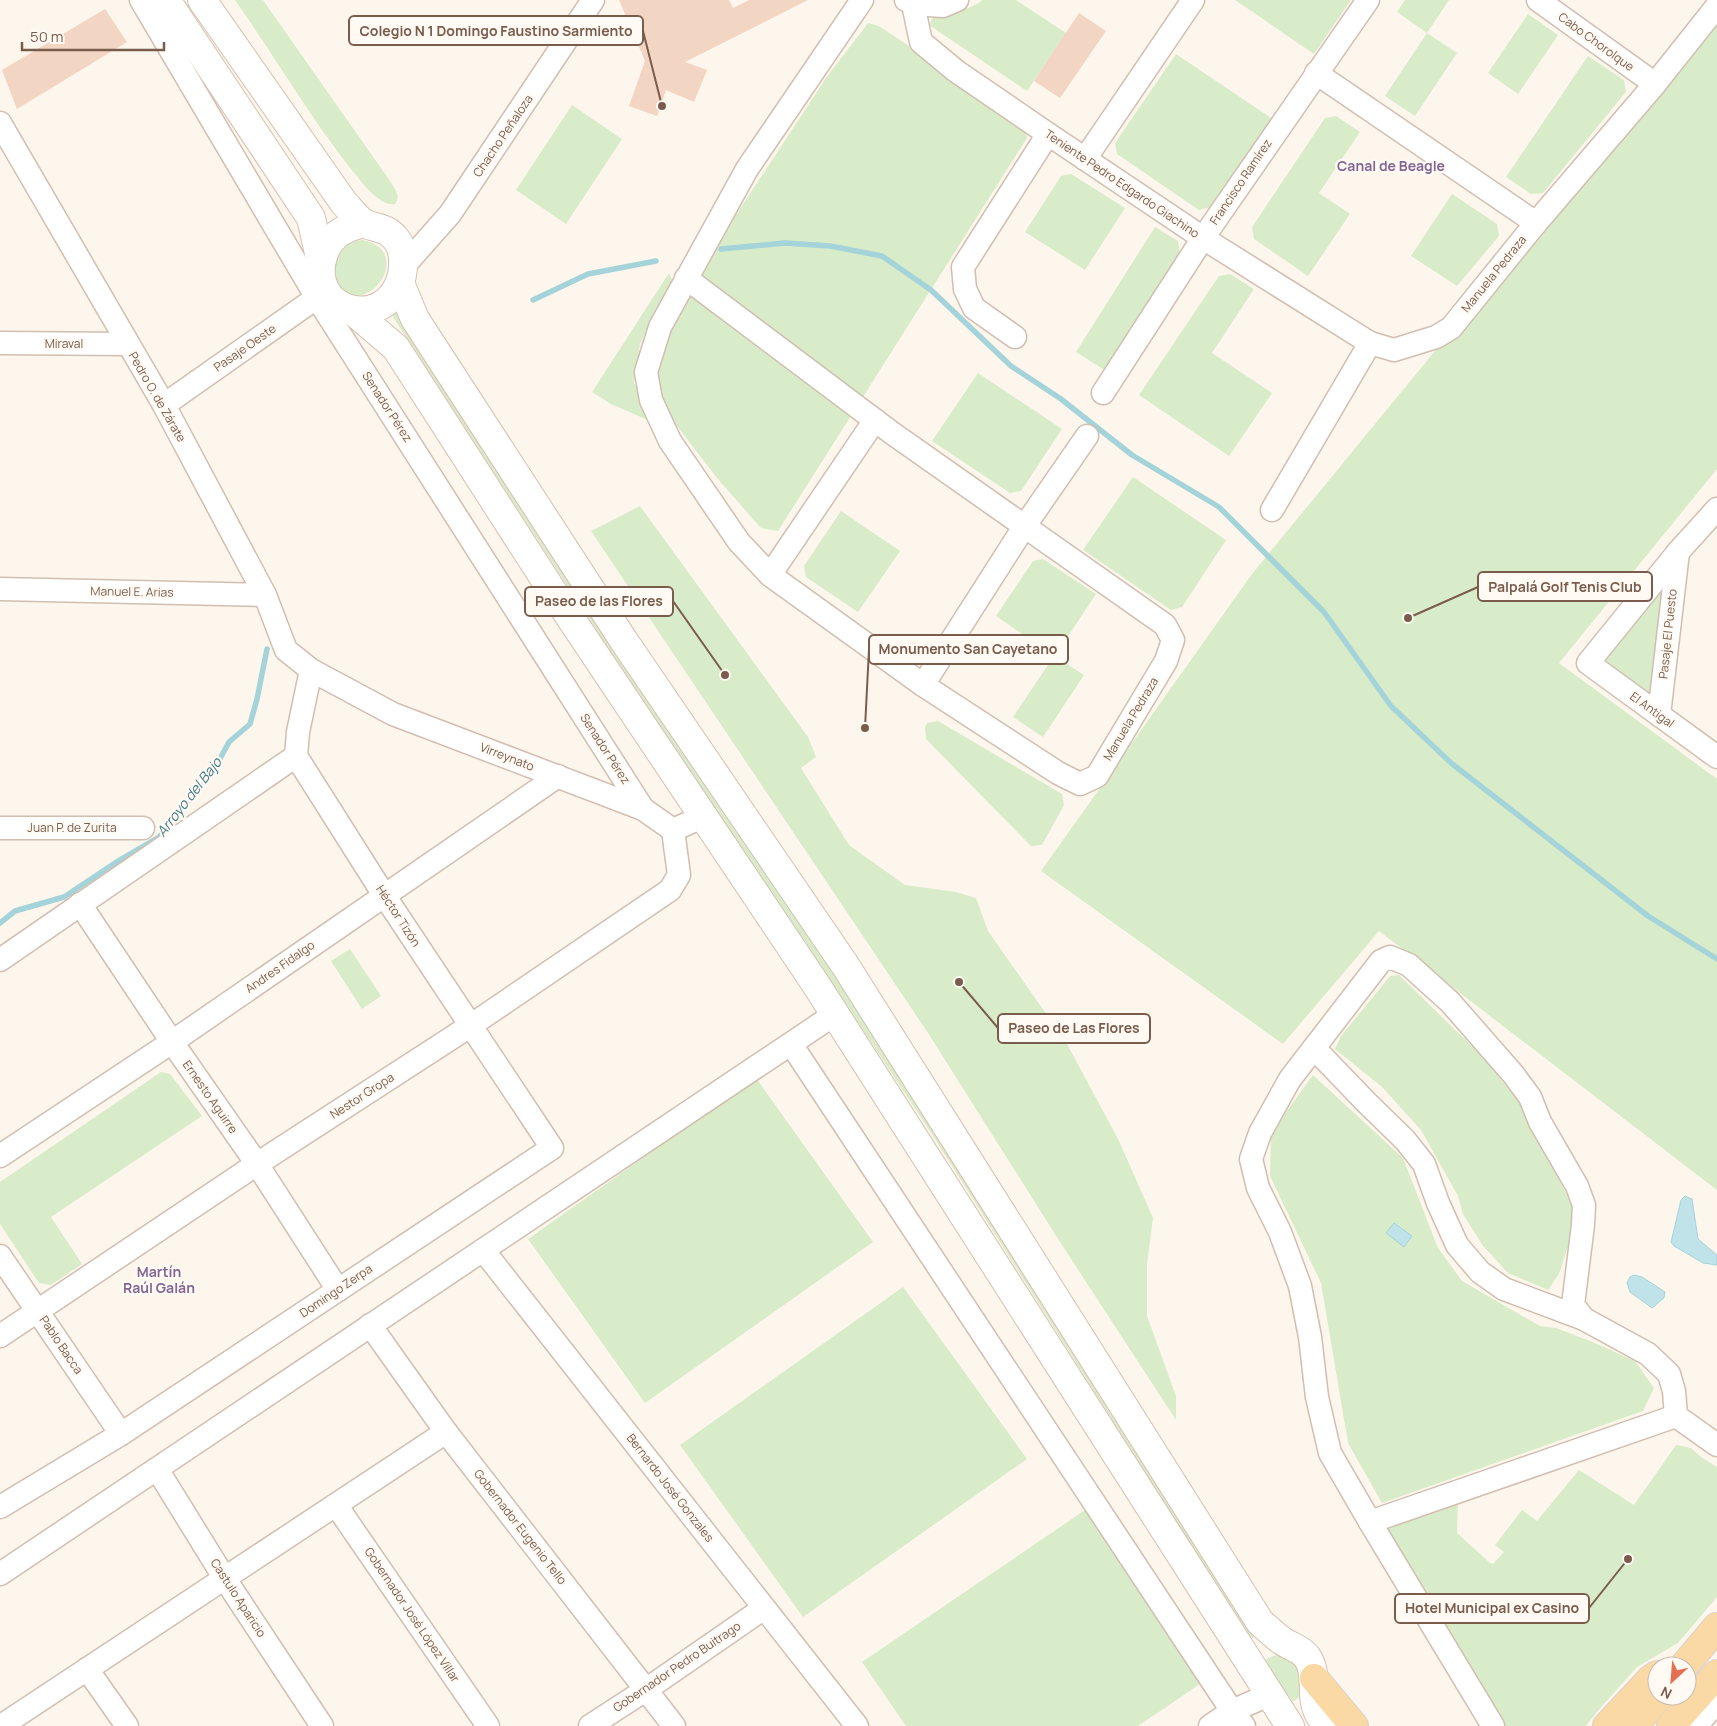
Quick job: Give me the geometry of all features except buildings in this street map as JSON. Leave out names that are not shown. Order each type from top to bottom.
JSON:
[{"type":"main road","points":[[166,0],[311,218],[321,262],[321,294],[341,307],[353,311],[368,311],[382,304],[394,294],[402,275]]},
{"type":"main road","points":[[202,0],[344,203],[364,224]]},
{"type":"main road","points":[[321,262],[326,247],[336,235],[350,226],[364,224],[382,228],[396,239],[402,252],[402,275],[415,320],[420,328],[624,641],[845,965],[1260,1622],[1306,1656],[1312,1666],[1318,1714],[1329,1726]]},
{"type":"main road","points":[[353,311],[396,348],[553,592],[835,1014],[1289,1724],[1304,1709],[1309,1701],[1314,1684]]},
{"type":"main road","points":[[1247,1659],[1260,1648],[1273,1643],[1286,1643]]},
{"type":"main road","points":[[1686,1656],[1701,1646]]},
{"type":"main road","points":[[1670,1726],[1717,1674]]},
{"type":"main road","points":[[1607,1726],[1647,1683]]},
{"type":"main road","points":[[1314,1684],[1354,1726]]},
{"type":"main road","points":[[1634,1726],[1651,1706]]},
{"type":"street","name":"Senador Pérez","points":[[141,0],[321,294],[644,808]]},
{"type":"street","name":"Chacho Peñaloza","points":[[402,275],[450,214],[593,0]]},
{"type":"street","points":[[862,0],[747,169],[660,327],[646,372],[651,400],[670,441],[739,542],[770,575],[923,685],[1024,527],[1087,436]]},
{"type":"street","points":[[909,2],[943,6],[958,0]]},
{"type":"street","points":[[1085,159],[1193,0]]},
{"type":"street","name":"Francisco Ramírez","points":[[1103,393],[1203,238],[1368,0]]},
{"type":"street","name":"Cabo Chorolque","points":[[1538,0],[1655,84]]},
{"type":"street","name":"Teniente Pedro Edgardo Giachino","points":[[909,2],[921,42],[956,71],[1203,238],[1370,343]]},
{"type":"street","name":"Manuela Pedraza","points":[[1370,343],[1394,350],[1436,337],[1451,328],[1536,223],[1655,84],[1717,6]]},
{"type":"street","points":[[1316,73],[1536,223]]},
{"type":"street","name":"Pedro O. de Zárate","points":[[0,123],[164,406],[264,595],[286,650],[311,670]]},
{"type":"street","points":[[1015,337],[974,308],[964,288],[963,267],[1048,134]]},
{"type":"street","name":"Manuela Pedraza","points":[[686,278],[875,420],[1165,625],[1173,640],[1166,661],[1097,776],[1080,784],[1058,773],[923,685]]},
{"type":"street","name":"Pasaje Oeste","points":[[164,406],[321,294]]},
{"type":"street","points":[[1272,510],[1370,343]]},
{"type":"street","name":"Miraval","points":[[0,344],[127,344]]},
{"type":"street","points":[[770,575],[875,420]]},
{"type":"street","points":[[1678,552],[1717,509]]},
{"type":"street","name":"El Antigal","points":[[1678,552],[1588,663],[1717,757]]},
{"type":"street","name":"Pasaje El Puesto","points":[[1659,715],[1678,552]]},
{"type":"street","name":"Manuel E. Arias","points":[[0,589],[264,595]]},
{"type":"street","points":[[0,960],[296,756],[298,732],[311,670]]},
{"type":"street","name":"Virreynato","points":[[311,670],[393,714],[644,808],[673,830]]},
{"type":"street","name":"Héctor Tizón","points":[[296,756],[384,895],[552,1148]]},
{"type":"street","name":"Andres Fidalgo","points":[[0,1156],[172,1042],[558,776]]},
{"type":"street","points":[[673,830],[702,817]]},
{"type":"street","name":"Juan P. de Zurita","points":[[0,828],[143,828]]},
{"type":"street","name":"Nestor Gropa","points":[[0,1336],[257,1164],[470,1026],[670,890],[679,875],[673,830]]},
{"type":"street","name":"Ernesto Aguirre","points":[[80,904],[172,1042],[257,1164],[338,1290]]},
{"type":"street","points":[[1493,1726],[1330,1453],[1317,1397],[1310,1337],[1300,1286],[1280,1232],[1258,1188],[1251,1159],[1260,1133],[1286,1086],[1381,961],[1390,957],[1409,965],[1450,1002],[1513,1074],[1530,1097],[1540,1122],[1577,1186],[1584,1205],[1573,1305],[1584,1319]]},
{"type":"street","points":[[0,1574],[835,1014]]},
{"type":"street","points":[[791,1044],[1238,1719]]},
{"type":"street","points":[[1314,1048],[1367,1104],[1406,1140],[1424,1164],[1438,1203],[1457,1245],[1480,1272],[1504,1289],[1584,1319],[1648,1354],[1669,1374],[1674,1391],[1676,1416]]},
{"type":"street","name":"Domingo Zerpa","points":[[0,1507],[121,1434],[552,1148]]},
{"type":"street","name":"Bernardo José Gonzales","points":[[482,1250],[857,1726]]},
{"type":"street","name":"Pablo Bacca","points":[[0,1256],[121,1434]]},
{"type":"street","name":"Gobernador Eugenio Tello","points":[[370,1325],[446,1432],[674,1726]]},
{"type":"street","points":[[1370,1522],[1676,1416]]},
{"type":"street","points":[[1676,1416],[1717,1445]]},
{"type":"street","points":[[1,1726],[446,1432]]},
{"type":"street","name":"Castulo Aparicio","points":[[156,1469],[225,1579],[322,1726]]},
{"type":"street","name":"Gobernador José López Villar","points":[[336,1505],[488,1726]]},
{"type":"street","name":"Gobernador Pedro Buitrago","points":[[590,1726],[764,1608]]},
{"type":"street","points":[[87,1669],[126,1726]]},
{"type":"street","points":[[1210,1726],[1238,1719],[1271,1694]]},
{"type":"street","points":[[1696,1726],[1717,1702]]},
{"type":"green space","points":[[235,0],[263,0],[390,181],[397,195],[395,204],[382,201],[374,195],[346,163],[313,118]]},
{"type":"green space","points":[[983,0],[1016,0],[1066,33],[1027,91],[929,25],[933,17],[965,9]]},
{"type":"green space","points":[[1235,0],[1351,0],[1314,54]]},
{"type":"green space","points":[[1405,0],[1449,0],[1427,33],[1397,12]]},
{"type":"green space","points":[[1717,7],[1717,469],[1559,663],[1717,779],[1717,1190],[1379,931],[1283,1044],[1041,871],[1252,574]]},
{"type":"green space","points":[[1528,14],[1558,35],[1518,94],[1488,73]]},
{"type":"green space","points":[[868,23],[879,26],[1024,123],[1027,138],[778,531],[761,528],[717,478],[667,413],[658,378],[657,357],[673,321],[734,218],[826,78]]},
{"type":"green space","points":[[1427,33],[1457,53],[1415,116],[1385,96]]},
{"type":"green space","points":[[1176,54],[1271,118],[1211,207],[1199,210],[1117,154],[1115,143]]},
{"type":"green space","points":[[1588,56],[1624,80],[1626,92],[1543,193],[1531,194],[1506,177]]},
{"type":"green space","points":[[572,105],[622,139],[566,224],[516,190]]},
{"type":"green space","points":[[1336,116],[1360,132],[1319,193],[1350,214],[1308,276],[1254,239],[1252,227],[1325,118]]},
{"type":"green space","points":[[1071,174],[1125,208],[1085,270],[1025,232],[1061,176]]},
{"type":"green space","points":[[1452,194],[1497,224],[1499,236],[1457,286],[1411,256]]},
{"type":"green space","points":[[1155,227],[1178,241],[1180,253],[1106,371],[1076,352]]},
{"type":"green space","points":[[362,240],[378,246],[385,256],[386,268],[382,280],[374,289],[363,295],[351,294],[337,282],[335,277],[336,260],[344,247],[352,242]]},
{"type":"green space","points":[[669,273],[673,282],[656,309],[640,344],[634,383],[647,409],[650,421],[611,404],[592,392]]},
{"type":"green space","points":[[1230,274],[1254,289],[1212,353],[1272,393],[1229,456],[1139,395],[1219,276]]},
{"type":"green space","points":[[395,312],[398,313],[939,1134],[1254,1634],[1253,1638],[1249,1637],[935,1139],[805,942],[681,761],[393,317]]},
{"type":"green space","points":[[978,373],[1062,429],[1021,491],[1010,493],[932,441]]},
{"type":"green space","points":[[1133,477],[1226,540],[1182,607],[1171,610],[1083,550]]},
{"type":"green space","points":[[640,506],[808,737],[816,757],[801,768],[849,845],[905,885],[956,892],[976,898],[988,931],[1066,1042],[1119,1141],[1153,1218],[1147,1264],[1147,1316],[1176,1396],[1176,1420],[1060,1242],[928,1033],[591,531]]},
{"type":"green space","points":[[841,511],[900,551],[858,612],[806,577],[804,566]]},
{"type":"green space","points":[[1043,559],[1096,594],[1055,656],[1084,675],[1043,737],[1013,717],[1054,656],[996,616],[1033,561]]},
{"type":"green space","points":[[1663,587],[1651,694],[1607,662],[1606,658]]},
{"type":"green space","points":[[938,721],[1062,794],[1064,805],[1042,845],[1031,846],[926,739],[925,727],[927,723]]},
{"type":"green space","points":[[350,949],[381,996],[362,1009],[331,961]]},
{"type":"green space","points":[[1399,975],[1480,1054],[1520,1103],[1576,1213],[1577,1219],[1559,1274],[1548,1290],[1508,1273],[1483,1246],[1463,1214],[1458,1196],[1421,1130],[1382,1087],[1335,1049],[1341,1036],[1390,976]]},
{"type":"green space","points":[[161,1072],[170,1074],[202,1116],[51,1217],[82,1264],[51,1285],[39,1283],[0,1224],[0,1182]]},
{"type":"green space","points":[[1313,1075],[1403,1158],[1438,1248],[1462,1281],[1540,1326],[1556,1328],[1635,1361],[1654,1388],[1643,1411],[1382,1503],[1348,1443],[1321,1283],[1270,1176],[1271,1133]]},
{"type":"green space","points":[[756,1078],[873,1242],[645,1403],[528,1239]]},
{"type":"green space","points":[[903,1287],[1027,1459],[803,1617],[680,1445]]},
{"type":"green space","points":[[1676,1445],[1691,1448],[1717,1467],[1717,1597],[1678,1643],[1656,1656],[1647,1656],[1647,1661],[1637,1667],[1586,1726],[1504,1726],[1385,1526],[1458,1501],[1457,1533],[1493,1564],[1504,1552],[1495,1545],[1522,1510],[1537,1521],[1579,1470],[1634,1505]]},
{"type":"green space","points":[[1085,1510],[1203,1682],[1138,1726],[906,1726],[862,1662]]},
{"type":"green space","points":[[1279,1654],[1299,1662],[1303,1690],[1293,1702],[1264,1662],[1268,1658]]},
{"type":"water","points":[[1685,1196],[1692,1199],[1698,1239],[1717,1255],[1717,1265],[1703,1263],[1674,1246],[1671,1242],[1681,1200]]},
{"type":"water","points":[[1394,1223],[1412,1236],[1404,1247],[1386,1233]]},
{"type":"water","points":[[1634,1275],[1642,1277],[1665,1292],[1664,1298],[1652,1308],[1630,1292],[1627,1283],[1630,1277]]},
{"type":"waterway","points":[[721,249],[785,243],[830,246],[882,256],[931,290],[1011,366],[1061,399],[1132,455],[1219,507],[1324,612],[1391,706],[1451,763],[1648,916],[1717,959]]},
{"type":"waterway","points":[[533,300],[588,274],[656,261]]},
{"type":"waterway","name":"Arroyo del Bajo","points":[[0,923],[15,911],[64,897],[118,861],[159,837],[215,768],[229,742],[250,724],[267,649]]},
{"type":"place","name":"Colegio N 1 Domingo Faustino Sarmiento","points":[[662,106]]},
{"type":"place","name":"Palpalá Golf Tenis Club","points":[[1408,618]]},
{"type":"place","name":"Paseo de las Flores","points":[[725,675]]},
{"type":"place","name":"Monumento San Cayetano","points":[[865,728]]},
{"type":"place","name":"Paseo de Las Flores","points":[[959,982]]},
{"type":"place","name":"Hotel Municipal ex Casino","points":[[1628,1559]]},
{"type":"district","name":"Canal de Beagle","points":[[1391,166]]},
{"type":"district","name":"Martín Raúl Galán","points":[[159,1280]]}]
